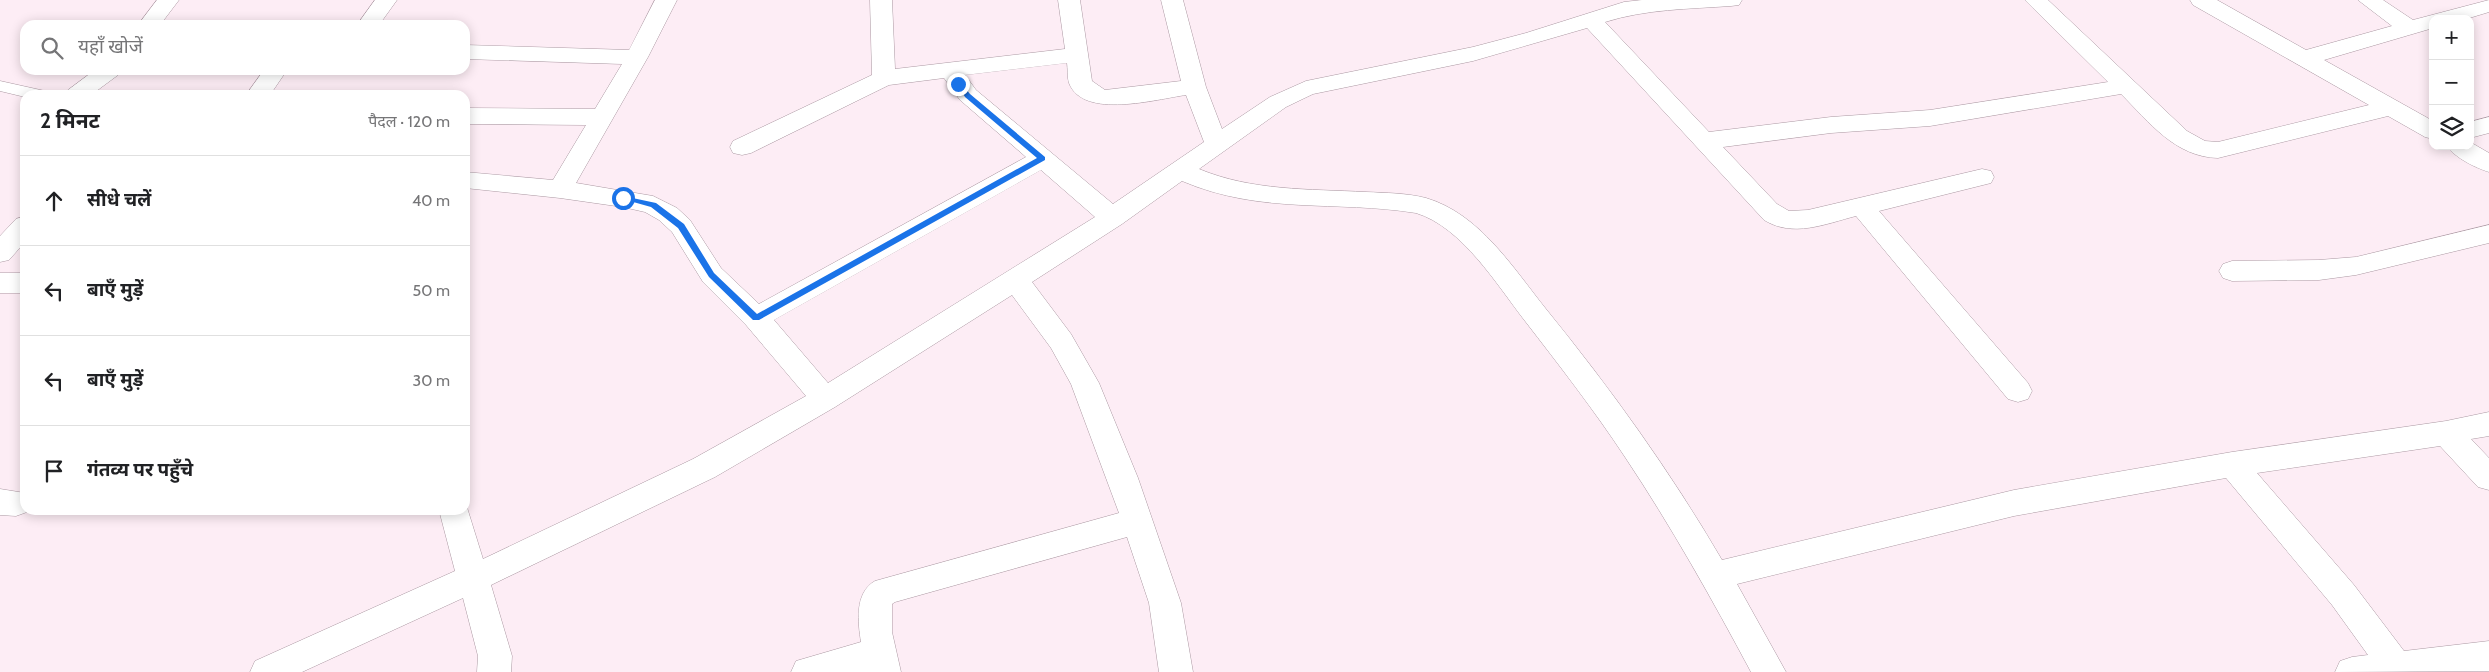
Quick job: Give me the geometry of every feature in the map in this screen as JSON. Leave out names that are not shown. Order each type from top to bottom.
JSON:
[{"type":"street","points":[[153,20],[168,0]]},
{"type":"street","points":[[372,20],[386,0]]},
{"type":"street","points":[[560,189],[637,57],[666,0]]},
{"type":"street","points":[[881,0],[884,78]]},
{"type":"street","points":[[1070,0],[1082,83],[1091,93],[1102,98],[1194,87]]},
{"type":"street","points":[[1172,0],[1194,87],[1216,146]]},
{"type":"street","points":[[267,672],[474,578],[704,468],[826,399],[1016,280],[1113,218],[1278,102],[1306,88],[1473,54],[1534,38],[1624,9],[1653,5],[1731,0]]},
{"type":"street","points":[[2036,0],[2180,137],[2190,145],[2204,150],[2218,150],[2392,108]]},
{"type":"street","points":[[2201,0],[2429,129]]},
{"type":"street","points":[[2369,0],[2410,28]]},
{"type":"street","points":[[2455,15],[2489,5]]},
{"type":"street","points":[[1590,19],[1780,220],[1793,222],[1982,177]]},
{"type":"street","points":[[2304,58],[2429,22]]},
{"type":"street","points":[[470,52],[637,57]]},
{"type":"street","points":[[742,147],[884,78],[1078,55]]},
{"type":"street","points":[[951,69],[958,84],[968,95],[1113,218]]},
{"type":"street","points":[[83,90],[103,75]]},
{"type":"street","points":[[262,90],[272,75]]},
{"type":"street","points":[[1704,141],[1831,125],[1930,118],[2126,86]]},
{"type":"street","points":[[470,116],[602,117]]},
{"type":"street","points":[[2474,129],[2489,125]]},
{"type":"street","points":[[2466,150],[2489,164]]},
{"type":"street","points":[[756,318],[1042,158]]},
{"type":"street","points":[[1180,171],[1208,184],[1265,197],[1402,203],[1429,208],[1458,224],[1485,252],[1574,363],[1636,449],[1716,575],[1769,672]]},
{"type":"street","points":[[470,180],[560,189],[653,205],[668,214],[681,226],[712,275],[756,318],[826,399]]},
{"type":"street","points":[[1861,206],[2018,392]]},
{"type":"street","points":[[0,254],[20,231]]},
{"type":"street","points":[[2232,271],[2319,270],[2356,266],[2489,234]]},
{"type":"street","points":[[1016,280],[1061,341],[1085,383],[1138,521],[1165,603],[1176,672]]},
{"type":"street","points":[[0,283],[20,283]]},
{"type":"street","points":[[1716,575],[2014,503],[2232,464],[2446,433],[2489,424]]},
{"type":"street","points":[[2446,433],[2489,478]]},
{"type":"street","points":[[2232,464],[2344,595],[2396,666]]},
{"type":"street","points":[[455,515],[495,656],[494,672]]},
{"type":"street","points":[[808,672],[883,662],[874,616],[874,604],[879,595],[890,589],[1138,521]]},
{"type":"street","points":[[2352,672],[2489,656]]},
{"type":"lane","points":[[0,86],[20,91]]},
{"type":"route","points":[[623,198],[653,205],[668,214],[681,226],[712,275],[756,318],[1042,158],[968,95],[958,84]]}]
